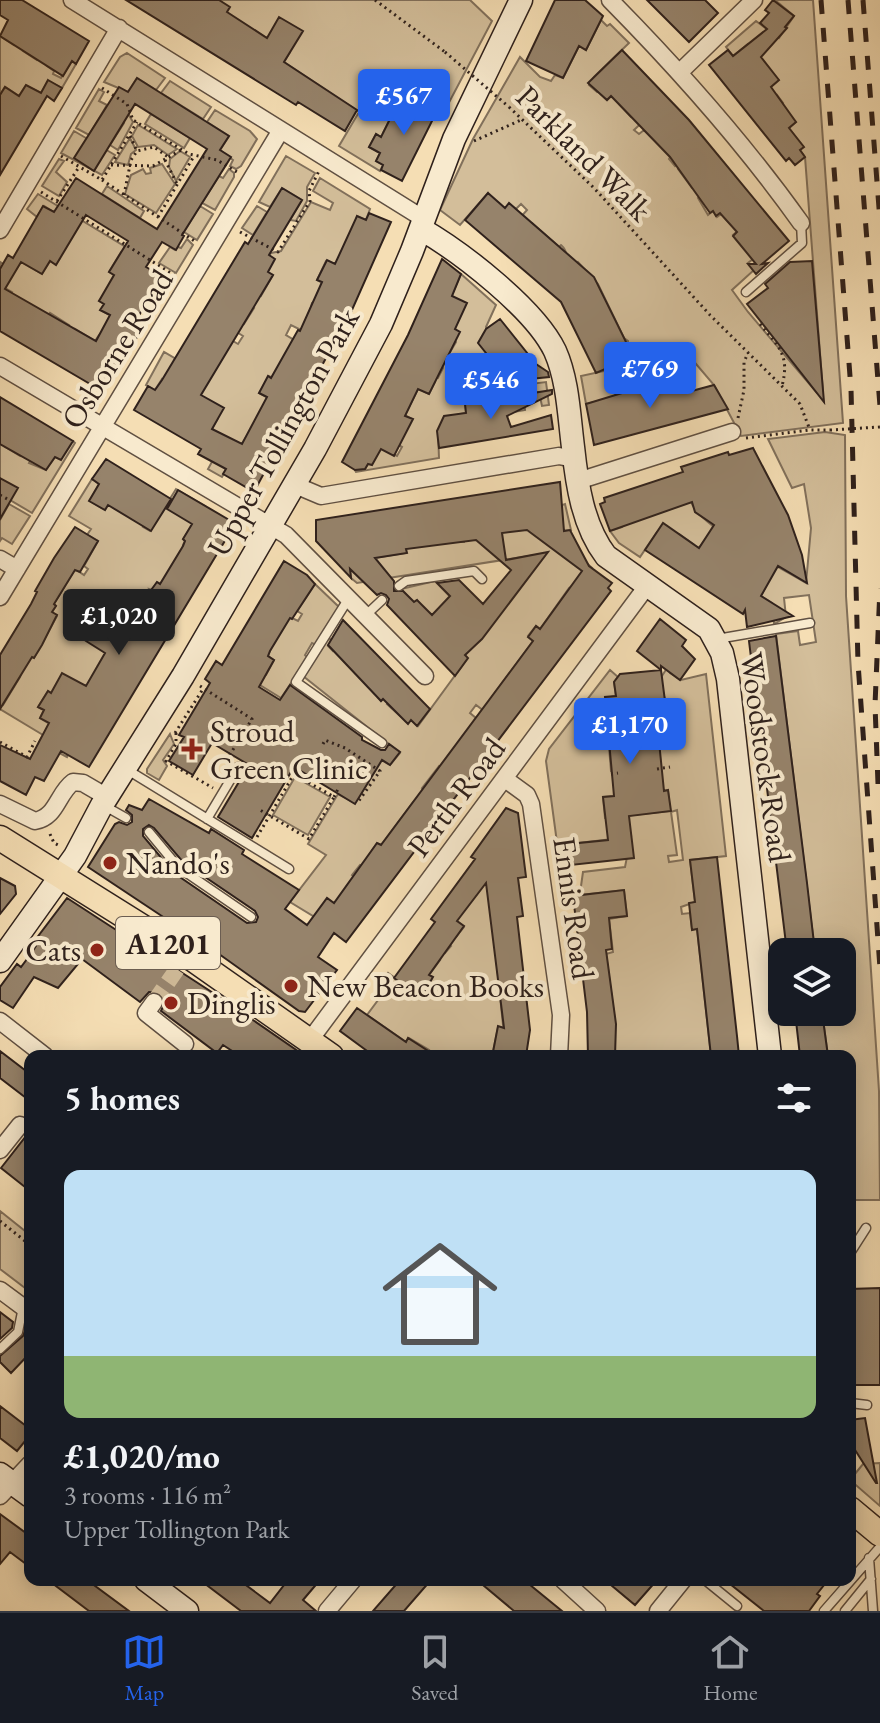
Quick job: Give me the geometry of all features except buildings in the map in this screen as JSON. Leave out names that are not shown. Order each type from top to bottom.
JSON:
[{"type":"main road","name":"Upper Tollington Park","points":[[1,958],[81,845],[104,801],[183,676],[295,485],[381,324],[466,111],[521,0]]},
{"type":"main road","name":"Woodstock Road","points":[[422,224],[527,312],[539,326],[560,366],[576,470],[586,520],[595,542],[606,556],[709,629],[717,639],[728,679],[769,1050]]},
{"type":"main road","name":"A1201","points":[[0,838],[187,955],[323,1050]]},
{"type":"main road","points":[[856,1514],[880,1534]]},
{"type":"main road","points":[[154,1586],[187,1611]]},
{"type":"street","points":[[72,0],[326,158],[422,224]]},
{"type":"street","points":[[610,0],[680,72],[769,178],[801,223]]},
{"type":"street","points":[[680,72],[754,0]]},
{"type":"street","points":[[0,230],[119,28]]},
{"type":"street","name":"Osborne Road","points":[[0,597],[281,130]]},
{"type":"street","points":[[0,366],[286,535],[425,676]]},
{"type":"street","points":[[295,485],[321,496],[559,456],[576,470],[735,427]]},
{"type":"street","points":[[0,559],[17,569]]},
{"type":"street","name":"Perth Road","points":[[310,1040],[647,586]]},
{"type":"street","name":"Ennis Road","points":[[505,779],[527,795],[531,804],[561,1015],[559,1050]]},
{"type":"street","points":[[0,804],[35,821],[51,815],[68,785],[73,782],[83,783],[104,801]]},
{"type":"street","points":[[154,1002],[146,1013],[185,1044]]},
{"type":"street","points":[[0,1021],[37,1050]]},
{"type":"street","points":[[0,1150],[20,1125]]},
{"type":"street","points":[[0,1290],[23,1307]]},
{"type":"street","points":[[11,1487],[24,1471]]},
{"type":"street","points":[[327,1611],[348,1586]]},
{"type":"street","points":[[567,1586],[575,1600],[597,1611]]},
{"type":"street","points":[[658,1611],[678,1586]]},
{"type":"lane","points":[[746,292],[802,243],[801,223]]},
{"type":"lane","points":[[399,586],[406,581],[474,571],[482,579]]},
{"type":"lane","points":[[350,598],[296,682],[382,743]]},
{"type":"lane","points":[[366,615],[382,600]]},
{"type":"lane","points":[[717,639],[810,623]]},
{"type":"lane","points":[[207,819],[238,767]]},
{"type":"lane","points":[[125,768],[289,869]]},
{"type":"lane","points":[[104,801],[126,818]]},
{"type":"lane","points":[[149,832],[178,867],[251,917]]},
{"type":"lane","points":[[856,1244],[866,1228]]},
{"type":"lane","points":[[0,1349],[18,1332],[23,1307]]},
{"type":"lane","points":[[856,1404],[867,1405]]},
{"type":"lane","points":[[856,1573],[880,1547]]},
{"type":"lane","points":[[865,1611],[873,1606],[869,1558]]},
{"type":"lane","points":[[845,1611],[871,1579]]},
{"type":"lane","points":[[712,1586],[737,1606]]},
{"type":"lane","points":[[824,1611],[845,1586]]},
{"type":"path","name":"Parkland Walk","points":[[375,0],[445,52],[509,107],[594,188],[748,353],[800,404],[810,430]]},
{"type":"path","points":[[89,80],[127,104],[133,120],[181,150],[217,160],[251,180]]},
{"type":"path","points":[[476,141],[521,120]]},
{"type":"path","points":[[102,180],[137,122]]},
{"type":"path","points":[[129,135],[137,151]]},
{"type":"path","points":[[124,195],[129,166],[137,151],[154,147],[167,159],[177,184]]},
{"type":"path","points":[[49,148],[210,252]]},
{"type":"path","points":[[111,165],[148,167],[181,150]]},
{"type":"path","points":[[158,217],[194,156]]},
{"type":"path","points":[[227,223],[264,247],[278,252],[310,199],[310,189],[326,158]]},
{"type":"path","points":[[57,201],[79,167]]},
{"type":"path","points":[[148,167],[149,173]]},
{"type":"path","points":[[27,185],[190,284]]},
{"type":"path","points":[[310,199],[316,200]]},
{"type":"path","points":[[760,324],[784,353],[786,371],[782,386]]},
{"type":"path","points":[[748,353],[744,362],[744,390],[735,427],[745,438],[810,430],[880,427]]},
{"type":"path","points":[[0,495],[11,501]]},
{"type":"path","points":[[183,676],[252,719],[229,756],[241,763],[238,767]]},
{"type":"path","points":[[652,718],[663,717]]},
{"type":"path","points":[[176,733],[176,744],[166,761],[222,793]]},
{"type":"path","points":[[323,744],[325,740],[345,748],[380,771],[358,802]]},
{"type":"path","points":[[23,763],[35,741]]},
{"type":"path","points":[[0,742],[27,757]]},
{"type":"path","points":[[657,769],[670,767]]},
{"type":"path","points":[[611,774],[618,773]]},
{"type":"path","points":[[252,846],[294,774],[334,797]]},
{"type":"path","points":[[260,810],[309,839],[338,789]]},
{"type":"path","points":[[0,1221],[24,1240]]},
{"type":"shaded area","points":[[216,0],[470,0],[492,21],[444,112],[407,96],[404,123],[391,117],[383,133],[394,144],[376,134],[369,147],[380,153],[376,161],[383,165],[380,171],[339,146],[359,112],[284,62],[290,52],[210,4]]},
{"type":"shaded area","points":[[775,0],[813,0],[843,423],[741,436],[714,385],[685,351],[695,394],[689,395],[677,388],[675,381],[619,396],[615,393],[615,397],[586,404],[581,376],[618,368],[631,358],[628,341],[598,284],[578,262],[567,275],[567,254],[561,245],[559,247],[532,223],[512,227],[527,210],[521,204],[516,209],[509,204],[498,216],[488,193],[460,225],[440,210],[473,139],[520,57],[540,77],[551,81],[555,75],[563,78],[579,46],[586,50],[601,20],[607,26],[610,24],[629,43],[589,85],[597,92],[603,87],[600,93],[607,100],[622,86],[619,104],[631,117],[650,115],[634,130],[639,134],[644,130],[671,156],[669,159],[675,166],[687,156],[689,160],[678,169],[692,188],[712,186],[698,198],[708,215],[713,211],[717,217],[721,214],[730,224],[738,218],[744,226],[733,235],[753,259],[748,263],[754,270],[732,290],[817,393],[823,392],[805,157],[800,150],[803,147],[789,128],[796,122],[780,106],[783,103],[777,95],[768,102],[762,94],[778,80],[744,70],[763,54],[758,48],[748,44],[733,56],[726,47],[756,21],[779,38],[794,16]]},
{"type":"shaded area","points":[[33,34],[23,51],[37,60],[56,50],[47,66],[54,71],[53,74],[61,78],[72,61],[76,64],[62,88],[48,81],[41,93],[26,85],[19,96],[5,87],[0,95],[0,36],[14,45]]},
{"type":"shaded area","points":[[127,53],[165,78],[156,90],[137,78],[128,92],[104,82],[120,57]]},
{"type":"shaded area","points":[[170,81],[211,107],[203,119],[161,93]]},
{"type":"shaded area","points":[[99,89],[104,92],[99,101],[107,105],[89,135],[76,128]]},
{"type":"shaded area","points":[[124,107],[133,122],[118,150],[110,145],[124,123],[113,115]]},
{"type":"shaded area","points":[[215,110],[250,131],[257,139],[236,169],[230,166],[233,160],[220,150],[229,136],[207,122]]},
{"type":"shaded area","points":[[151,114],[190,138],[184,148],[145,124]]},
{"type":"shaded area","points":[[138,125],[177,149],[168,155],[154,145],[138,147],[132,136]]},
{"type":"shaded area","points":[[74,131],[115,155],[102,175],[61,153]]},
{"type":"shaded area","points":[[130,138],[136,150],[131,154],[128,165],[115,162]]},
{"type":"shaded area","points":[[180,151],[190,157],[176,181],[169,167],[170,159]]},
{"type":"shaded area","points":[[286,156],[315,173],[307,187],[307,201],[296,221],[290,220],[302,200],[282,188],[270,207],[259,202]]},
{"type":"shaded area","points":[[59,159],[64,161],[56,172],[67,182],[59,196],[42,186]]},
{"type":"shaded area","points":[[162,164],[175,184],[156,213],[125,194],[131,175],[143,169],[146,174],[151,173],[150,168]]},
{"type":"shaded area","points":[[229,169],[234,177],[215,210],[202,203],[219,176],[223,178]]},
{"type":"shaded area","points":[[320,178],[370,209],[366,220],[357,216],[345,267],[326,261],[317,280],[335,289],[312,303],[305,332],[291,325],[286,335],[306,347],[284,384],[269,376],[259,393],[276,402],[246,437],[222,477],[208,469],[219,449],[205,442],[218,418],[162,379],[155,390],[146,385],[164,352],[207,377],[233,341],[238,344],[243,336],[224,324],[229,316],[244,324],[254,308],[239,299],[247,288],[261,296],[273,275],[258,267],[271,253],[281,251],[311,202],[330,210],[333,203],[313,191]]},
{"type":"shaded area","points":[[107,186],[144,211],[140,218],[102,194]]},
{"type":"shaded area","points":[[38,194],[149,261],[146,266],[121,252],[109,272],[120,279],[99,301],[104,304],[101,310],[125,324],[99,335],[95,341],[75,329],[67,343],[61,340],[69,325],[50,313],[41,328],[4,306],[12,292],[0,285],[0,262],[15,271],[21,262],[42,274],[50,261],[56,264],[60,258],[63,218],[44,206],[37,217],[27,209]]},
{"type":"shaded area","points":[[200,206],[213,214],[197,240],[184,232]]},
{"type":"shaded area","points":[[257,206],[267,212],[253,235],[242,228]]},
{"type":"shaded area","points":[[187,239],[193,245],[176,273],[159,263],[170,247],[175,250],[181,248]]},
{"type":"shaded area","points":[[461,274],[496,305],[486,327],[490,357],[487,360],[491,366],[497,362],[502,368],[506,364],[510,368],[528,366],[531,384],[546,382],[549,405],[542,406],[539,392],[523,394],[525,410],[514,412],[503,396],[503,400],[484,417],[482,401],[474,402],[473,397],[465,399],[466,413],[460,414],[461,421],[438,431],[439,458],[356,472],[365,469],[378,447],[397,456],[402,447],[391,441],[412,419],[405,415],[418,389],[429,394],[435,382],[419,369],[438,378],[443,368],[430,346],[449,354],[456,342],[440,322]]},
{"type":"shaded area","points":[[0,431],[4,446],[20,456],[29,442],[38,448],[29,463],[46,470],[55,457],[73,441],[75,443],[32,513],[0,494]]},
{"type":"shaded area","points":[[825,432],[845,435],[846,596],[879,1091],[880,1200],[856,1200],[856,1050],[827,1050],[824,1026],[856,1026],[856,938],[813,938],[776,634],[798,631],[800,645],[816,642],[809,595],[784,598],[786,617],[774,624],[772,603],[761,596],[765,588],[705,540],[695,553],[689,550],[693,544],[679,534],[657,532],[640,557],[619,543],[610,531],[622,527],[620,518],[691,502],[725,535],[806,583],[811,528],[804,484],[792,488],[768,439]]},
{"type":"shaded area","points":[[92,479],[99,484],[90,501],[105,510],[115,493],[151,515],[143,527],[150,531],[176,489],[205,506],[183,539],[183,545],[191,550],[172,565],[168,588],[157,582],[152,590],[149,589],[139,619],[132,615],[124,628],[67,757],[39,742],[43,735],[0,709],[0,704],[3,705],[20,677],[27,654],[34,658],[57,616],[52,612],[56,606],[54,604],[75,569],[84,575],[88,569],[84,566],[98,541],[87,535],[91,529],[69,516]],"holes":[[[48,691],[64,700],[50,724],[40,718],[44,710],[38,707]]]},
{"type":"shaded area","points":[[9,504],[30,516],[12,544],[2,538],[0,541],[0,520]]},
{"type":"shaded area","points":[[565,504],[571,530],[551,532],[592,568],[584,579],[569,588],[540,629],[536,626],[528,636],[533,641],[492,697],[488,714],[476,705],[470,713],[482,723],[446,771],[439,766],[422,788],[429,794],[414,801],[381,845],[377,843],[352,875],[361,882],[335,904],[327,899],[318,919],[290,902],[326,855],[308,844],[338,794],[355,803],[374,772],[333,732],[390,765],[400,753],[303,676],[328,637],[332,641],[328,646],[333,651],[338,646],[381,701],[386,696],[390,700],[387,704],[408,723],[411,720],[418,726],[467,659],[465,655],[470,650],[429,618],[417,600],[414,602],[401,589],[435,581],[485,633],[541,554],[357,583],[351,578],[349,562],[406,553],[406,548],[459,539],[464,542],[464,539]]},
{"type":"shaded area","points":[[315,584],[340,608],[316,645],[312,643],[305,655],[308,658],[281,698],[234,669],[266,675],[274,660],[268,656],[270,651],[261,646],[282,613],[298,621],[302,614],[297,611]]},
{"type":"shaded area","points":[[669,665],[670,673],[681,680],[706,674],[726,856],[690,860],[695,902],[681,907],[682,914],[690,913],[692,929],[697,929],[710,1050],[615,1050],[615,1021],[606,954],[613,952],[609,919],[627,916],[624,890],[580,893],[583,872],[625,867],[631,837],[570,844],[569,848],[558,850],[546,761],[549,749],[610,670],[618,677],[614,682],[616,696],[605,698],[611,771],[617,771],[620,796],[603,797],[605,818],[670,811],[668,790],[660,791],[660,746],[650,702],[665,700],[660,679]],"holes":[[[677,810],[683,860],[669,862],[668,856],[677,855],[671,812]]]},
{"type":"shaded area","points":[[170,734],[174,744],[163,760],[167,766],[159,780],[147,773],[147,769]]},
{"type":"shaded area","points":[[295,777],[330,797],[308,835],[273,815]]},
{"type":"shaded area","points":[[487,868],[503,1025],[513,1027],[498,1027],[493,1050],[429,1050],[409,1038],[406,1042],[367,1015],[384,992],[377,987],[388,973],[421,997],[432,978],[429,975],[440,960],[436,958],[441,951],[445,953],[451,946],[447,942],[464,927],[457,921]]},
{"type":"shaded area","points":[[0,1211],[24,1230],[24,1287],[0,1269]]},
{"type":"shaded area","points":[[880,1463],[880,1506],[856,1485],[856,1473],[863,1464]]},
{"type":"tunnel","points":[[154,1002],[187,955]]},
{"type":"railway","points":[[821,0],[851,389],[858,663],[880,968]]},
{"type":"railway","points":[[848,0],[880,406]]},
{"type":"railway","points":[[863,0],[880,221]]},
{"type":"railway","points":[[878,784],[875,705],[880,588]]},
{"type":"place","name":"Stroud Green Clinic","points":[[192,749]]},
{"type":"place","name":"Nando's","points":[[110,863]]},
{"type":"place","name":"Cats","points":[[97,950]]},
{"type":"place","name":"New Beacon Books","points":[[291,986]]},
{"type":"place","name":"Dinglis","points":[[171,1003]]}]
